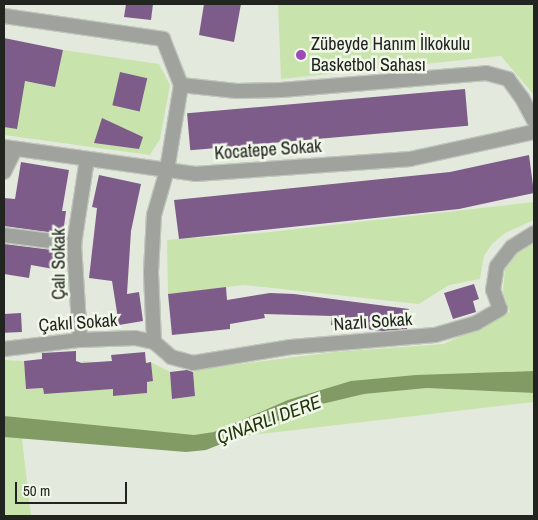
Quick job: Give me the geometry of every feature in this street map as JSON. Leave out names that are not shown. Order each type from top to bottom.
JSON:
[{"type":"street","points":[[4,16],[162,39],[181,85],[167,170],[154,215],[154,342]]},
{"type":"street","points":[[181,85],[255,91],[486,72],[508,79],[522,98],[534,122]]},
{"type":"street","name":"Kocatepe Sokak","points":[[9,148],[194,174],[410,159],[534,132]]},
{"type":"street","points":[[4,172],[9,148]]},
{"type":"street","name":"Çalı Sokak","points":[[80,340],[74,244],[87,159]]},
{"type":"street","name":"Nazlı Sokak","points":[[154,342],[171,357],[193,363],[291,347],[435,335],[476,323],[500,309],[493,290],[497,266],[512,247],[534,233]]},
{"type":"street","points":[[4,234],[74,244]]},
{"type":"street","name":"Çakıl Sokak","points":[[4,349],[80,340],[135,338],[154,342]]},
{"type":"shaded area","points":[[278,4],[534,4],[534,95],[501,56],[281,79]]},
{"type":"shaded area","points":[[63,50],[159,64],[170,85],[160,139],[150,155],[4,135],[4,77],[55,87]]},
{"type":"shaded area","points":[[534,202],[534,220],[505,233],[492,244],[484,256],[480,279],[449,285],[419,304],[244,285],[168,294],[167,240],[261,233]]},
{"type":"shaded area","points":[[534,242],[534,378],[342,393],[213,441],[24,430],[22,439],[31,516],[4,516],[4,360],[24,361],[26,389],[43,388],[44,394],[77,391],[83,379],[82,361],[93,362],[95,390],[113,389],[114,396],[147,393],[147,382],[153,381],[151,362],[170,372],[173,399],[195,396],[193,370],[333,352],[444,344],[510,312],[503,292],[505,268],[514,255]]},
{"type":"shaded area","points":[[427,388],[534,393],[534,402],[251,435],[222,445],[319,405],[364,394]]},
{"type":"water","name":"ÇINARLI DERE","points":[[534,371],[534,393],[427,388],[364,394],[318,405],[206,450],[186,452],[4,437],[4,416],[194,435],[214,432],[288,400],[351,381],[416,375]]},
{"type":"building","points":[[126,4],[153,4],[151,20],[124,17]]},
{"type":"building","points":[[204,4],[241,4],[234,42],[199,35]]},
{"type":"building","points":[[4,38],[63,50],[55,87],[25,81],[17,129],[4,127]]},
{"type":"building","points":[[120,72],[147,78],[140,111],[112,105]]},
{"type":"building","points":[[465,89],[468,126],[190,150],[187,113]]},
{"type":"building","points":[[102,118],[143,137],[139,149],[94,143]]},
{"type":"building","points":[[529,155],[534,193],[459,209],[179,239],[174,200],[450,172]]},
{"type":"building","points":[[21,162],[69,170],[62,211],[66,211],[63,234],[4,226],[4,198],[15,199]]},
{"type":"building","points":[[99,175],[141,184],[131,231],[127,294],[139,292],[143,321],[119,325],[112,281],[89,278],[97,208],[92,207]]},
{"type":"building","points":[[4,244],[60,251],[59,270],[31,265],[29,278],[4,274]]},
{"type":"building","points":[[474,284],[479,299],[473,301],[476,312],[453,319],[444,293]]},
{"type":"building","points":[[226,287],[227,300],[270,293],[294,294],[409,309],[407,329],[383,331],[331,325],[332,316],[264,314],[265,318],[230,324],[230,329],[172,335],[168,294]]},
{"type":"building","points":[[21,313],[22,332],[5,333],[4,314]]},
{"type":"building","points":[[76,351],[76,361],[82,363],[112,361],[111,355],[145,352],[146,363],[151,362],[153,381],[147,382],[147,393],[113,396],[113,389],[44,394],[43,388],[26,389],[24,361],[42,359],[42,353]]},
{"type":"building","points":[[187,370],[193,372],[195,396],[172,399],[170,372]]},
{"type":"place","name":"Zübeyde Hanım İlkokulu Basketbol Sahası","points":[[301,55]]}]
